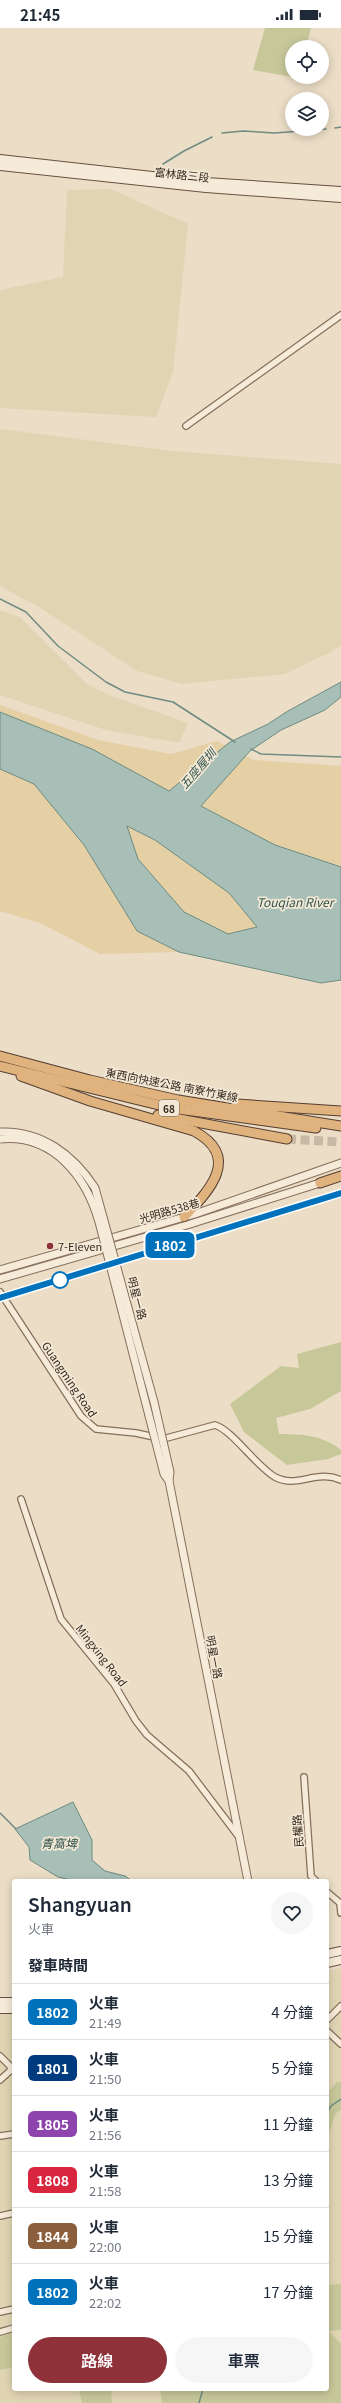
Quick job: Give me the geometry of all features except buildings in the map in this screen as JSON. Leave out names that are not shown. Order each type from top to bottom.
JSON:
[{"type":"highway","name":"東西向快速公路 南寮竹東線","points":[[0,1056],[90,1080],[178,1100],[341,1126]]},
{"type":"highway","name":"東西向快速公路 南寮竹東線","points":[[0,1067],[171,1108],[341,1132]]},
{"type":"highway","points":[[0,1067],[90,1101],[194,1131],[204,1138],[213,1148],[218,1162],[216,1178],[207,1192],[184,1217]]},
{"type":"highway","points":[[178,1100],[341,1111]]},
{"type":"highway","points":[[123,1110],[287,1139]]},
{"type":"highway","points":[[320,1183],[341,1175]]},
{"type":"main road","points":[[0,159],[22,165]]},
{"type":"main road","points":[[0,166],[22,165]]},
{"type":"main road","name":"富林路三段","points":[[22,165],[206,182],[341,191]]},
{"type":"main road","name":"富林路三段","points":[[22,165],[206,188],[341,198]]},
{"type":"main road","points":[[329,1954],[341,1951]]},
{"type":"main road","points":[[329,1963],[341,1960]]},
{"type":"main road","points":[[0,2002],[12,2002]]},
{"type":"main road","points":[[0,2009],[12,2009]]},
{"type":"street","points":[[186,426],[341,315]]},
{"type":"street","name":"明星一路","points":[[0,1132],[19,1133],[47,1142],[76,1162],[95,1188],[102,1208],[154,1402],[170,1472],[169,1481],[248,1879]]},
{"type":"street","name":"明星一路","points":[[0,1139],[17,1139],[45,1148],[71,1167],[89,1192],[99,1222],[164,1474],[169,1481]]},
{"type":"street","name":"光明路538巷","points":[[0,1270],[184,1217],[309,1176],[341,1163]]},
{"type":"street","name":"光明路538巷","points":[[0,1279],[187,1225],[320,1183]]},
{"type":"street","name":"Guangming Road","points":[[0,1292],[80,1416],[96,1429],[136,1433],[168,1439],[215,1425],[223,1429],[257,1464],[276,1478],[294,1481],[317,1476],[331,1476],[341,1480]]},
{"type":"street","name":"Mingxing Road","points":[[21,1498],[61,1620],[114,1684],[136,1721],[147,1735],[189,1772],[239,1837]]},
{"type":"street","name":"民權路","points":[[304,1778],[311,1876],[314,1879]]},
{"type":"street","points":[[329,1894],[340,1903],[341,1914]]},
{"type":"street","points":[[329,2018],[341,2006]]},
{"type":"street","points":[[329,2033],[341,2044]]},
{"type":"street","points":[[0,2056],[11,2067],[10,2071],[0,2080]]},
{"type":"street","points":[[0,2136],[12,2134]]},
{"type":"street","points":[[0,2216],[12,2213]]},
{"type":"street","points":[[0,2312],[12,2309]]},
{"type":"street","points":[[0,2332],[12,2329]]},
{"type":"shaded area","points":[[111,189],[188,224],[173,372],[156,417],[0,408],[0,290],[63,277],[67,190]]},
{"type":"shaded area","points":[[0,429],[173,451],[341,464],[341,645],[331,652],[285,674],[182,684],[137,671],[39,607],[0,586]]},
{"type":"shaded area","points":[[0,610],[20,617],[87,684],[112,696],[188,723],[179,743],[106,730],[0,695]]},
{"type":"shaded area","points":[[341,1968],[341,2403],[0,2403],[0,2014],[12,2014],[12,2391],[329,2391],[329,1971]]},
{"type":"green space","points":[[265,28],[311,28],[308,40],[285,40],[285,76],[253,70]]},
{"type":"green space","points":[[341,1342],[341,1391],[310,1409],[276,1418],[279,1434],[295,1434],[319,1438],[341,1450],[341,1454],[328,1459],[287,1465],[244,1432],[230,1404],[281,1366],[299,1368],[297,1354]]},
{"type":"green space","points":[[337,2082],[341,2082],[341,2110],[335,2114],[329,2134],[329,2091]]},
{"type":"green space","points":[[341,2284],[341,2330],[329,2331],[329,2285]]},
{"type":"green space","points":[[329,2332],[341,2343],[341,2403],[162,2403],[160,2391],[329,2391]]},
{"type":"green space","points":[[12,2333],[12,2367],[0,2370],[0,2337]]},
{"type":"green space","points":[[79,2391],[111,2391],[112,2403],[82,2403]]},
{"type":"sand","points":[[0,705],[98,740],[171,754],[217,741],[254,760],[341,766],[341,981],[179,952],[100,954],[40,923],[0,911]]},
{"type":"water","name":"Touqian River","points":[[341,682],[341,697],[325,710],[281,730],[250,751],[201,806],[275,845],[341,867],[341,980],[321,983],[179,952],[137,931],[84,845],[34,784],[0,769],[0,712],[92,749],[169,791],[230,742],[268,724],[288,711]],"holes":[[[127,826],[155,840],[229,893],[257,927],[228,934],[184,912],[138,859]]]},
{"type":"water","name":"青窩埤","points":[[73,1802],[92,1840],[92,1860],[105,1871],[125,1876],[129,1879],[66,1879],[58,1877],[30,1860],[29,1847],[15,1829]]},
{"type":"waterway","points":[[335,128],[341,127]]},
{"type":"waterway","points":[[222,133],[243,131],[285,132]]},
{"type":"waterway","points":[[163,164],[184,151],[212,137]]},
{"type":"waterway","points":[[0,599],[26,612],[58,646],[106,682],[125,692],[173,702],[235,742]]},
{"type":"waterway","points":[[251,749],[261,754],[341,757]]},
{"type":"waterway","points":[[0,1813],[16,1829]]},
{"type":"waterway","points":[[329,2110],[331,2106],[341,2099]]},
{"type":"waterway","points":[[199,2403],[202,2391]]},
{"type":"tunnel","points":[[287,1139],[341,1142]]},
{"type":"railway","points":[[0,1298],[341,1193]]},
{"type":"train","name":"1802","points":[[0,1298],[341,1193]]},
{"type":"place","name":"7-Eleven","points":[[50,1246]]},
{"type":"water label","name":"五座屋圳","points":[[197,768]]}]
